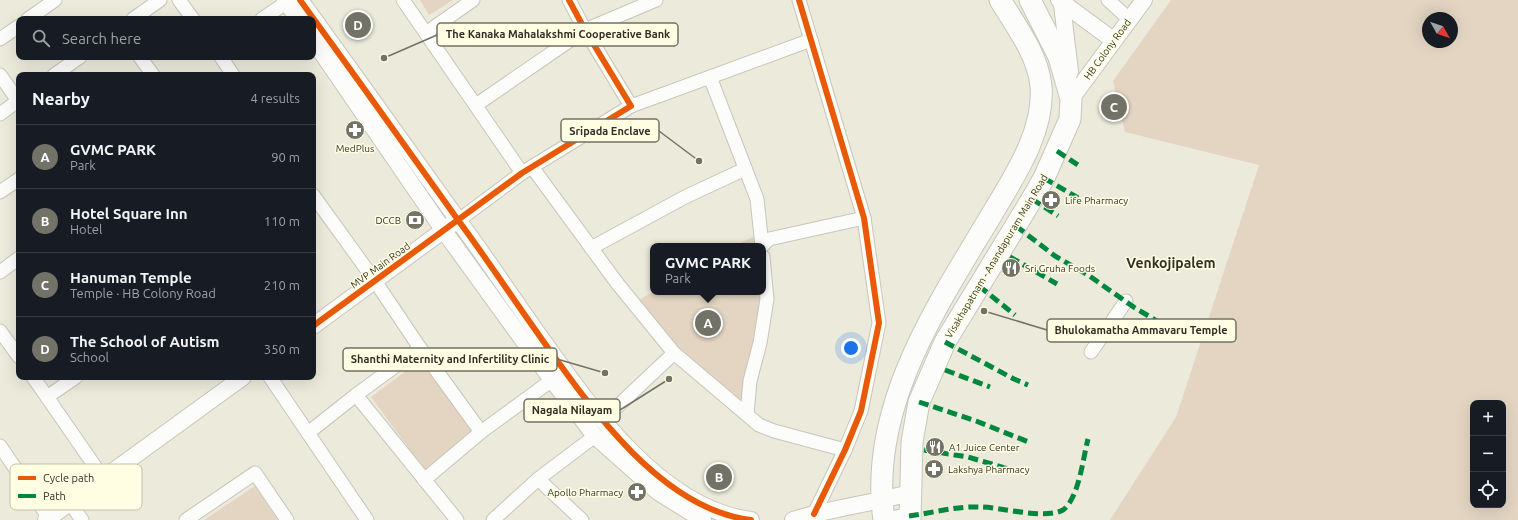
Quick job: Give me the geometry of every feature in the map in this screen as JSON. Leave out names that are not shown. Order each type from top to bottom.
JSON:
[{"type":"main road","points":[[884,514],[884,454],[890,419],[905,372],[954,276],[1004,193],[1033,138],[1041,113],[1041,85],[1033,55],[1000,0]]},
{"type":"main road","name":"Visakhapatnam - Anandapuram Main Road","points":[[909,518],[912,442],[919,402],[945,342],[997,259],[1044,178],[1070,119],[1071,99],[1059,57],[1030,0]]},
{"type":"street","points":[[32,16],[55,0]]},
{"type":"street","points":[[138,16],[160,0]]},
{"type":"street","points":[[179,0],[191,16]]},
{"type":"street","points":[[403,0],[476,105],[674,353],[760,425],[774,431],[845,450]]},
{"type":"street","points":[[426,33],[473,0]]},
{"type":"street","points":[[570,0],[585,30],[630,106]]},
{"type":"street","points":[[476,105],[585,30],[656,0]]},
{"type":"street","points":[[799,0],[864,218],[879,322],[861,411],[845,450],[814,514]]},
{"type":"street","points":[[1108,0],[1129,19]]},
{"type":"street","name":"HB Colony Road","points":[[1071,99],[1113,40],[1144,0]]},
{"type":"street","points":[[267,16],[291,1]]},
{"type":"street","points":[[291,1],[297,16]]},
{"type":"street","points":[[291,1],[303,16]]},
{"type":"street","points":[[1060,2],[1070,67],[1071,99]]},
{"type":"street","points":[[1060,2],[1113,40]]},
{"type":"street","points":[[0,39],[16,28]]},
{"type":"street","points":[[316,34],[459,220],[574,384],[602,421],[666,482],[684,495],[710,509],[751,520]]},
{"type":"street","points":[[459,220],[527,170],[630,106],[811,40]]},
{"type":"street","points":[[316,44],[444,231],[552,380],[595,436],[658,492],[702,520]]},
{"type":"street","points":[[58,72],[76,60]]},
{"type":"street","points":[[142,60],[151,72]]},
{"type":"street","points":[[223,60],[231,72]]},
{"type":"street","points":[[0,75],[16,97]]},
{"type":"street","points":[[710,77],[757,199],[762,243]]},
{"type":"street","points":[[0,114],[16,103]]},
{"type":"street","points":[[591,248],[685,197],[745,169]]},
{"type":"street","points":[[0,192],[16,181]]},
{"type":"street","points":[[316,203],[375,281],[420,348],[481,432]]},
{"type":"street","points":[[765,243],[769,239],[864,218]]},
{"type":"street","name":"MVP Main Road","points":[[316,324],[459,220]]},
{"type":"street","points":[[0,272],[16,260]]},
{"type":"street","points":[[746,414],[750,381],[760,343],[767,299],[766,288]]},
{"type":"street","points":[[1091,352],[1126,301]]},
{"type":"street","points":[[0,331],[16,354]]},
{"type":"street","points":[[308,433],[420,348]]},
{"type":"street","points":[[602,421],[674,353]]},
{"type":"street","points":[[35,380],[93,464]]},
{"type":"street","points":[[47,397],[72,380]]},
{"type":"street","points":[[122,464],[239,380]]},
{"type":"street","points":[[272,380],[367,520]]},
{"type":"street","points":[[424,480],[481,432],[552,380]]},
{"type":"street","points":[[356,396],[457,520]]},
{"type":"street","points":[[493,520],[538,479],[595,436]]},
{"type":"street","points":[[0,446],[12,464]]},
{"type":"street","points":[[186,520],[255,473],[287,520]]},
{"type":"street","points":[[538,479],[582,520]]},
{"type":"street","points":[[884,514],[909,493]]},
{"type":"street","points":[[42,510],[48,519],[60,510]]},
{"type":"street","points":[[75,510],[82,520]]},
{"type":"street","points":[[793,520],[814,514],[884,514],[909,518]]},
{"type":"shaded area","points":[[420,0],[453,0],[429,15]]},
{"type":"shaded area","points":[[1171,0],[1518,0],[1518,520],[1110,520],[1176,417],[1259,165],[1125,132],[1113,81]]},
{"type":"shaded area","points":[[758,234],[759,243],[741,243]]},
{"type":"shaded area","points":[[650,294],[650,295],[763,295],[745,410],[683,356],[637,301]]},
{"type":"shaded area","points":[[422,359],[476,432],[425,470],[371,397]]},
{"type":"shaded area","points":[[255,486],[278,520],[204,520]]},
{"type":"marked path","points":[[1057,151],[1081,167]]},
{"type":"marked path","points":[[1044,178],[1078,198]]},
{"type":"marked path","points":[[1032,199],[1058,216]]},
{"type":"marked path","points":[[1016,226],[1055,256],[1088,275],[1135,308],[1169,328]]},
{"type":"marked path","points":[[1010,257],[1057,284]]},
{"type":"marked path","points":[[979,286],[1015,315]]},
{"type":"marked path","points":[[945,342],[1028,385]]},
{"type":"marked path","points":[[945,370],[990,387]]},
{"type":"marked path","points":[[919,402],[976,421],[1031,443]]},
{"type":"marked path","points":[[909,516],[970,507],[1045,514],[1063,510],[1073,497],[1077,487],[1088,439]]},
{"type":"marked path","points":[[924,450],[968,457],[1015,471]]},
{"type":"cycle path","points":[[300,0],[312,16]]},
{"type":"cycle path","points":[[316,324],[522,173],[631,106],[585,30],[569,0]]},
{"type":"cycle path","points":[[799,0],[864,218],[879,323],[861,411],[845,450],[814,514]]},
{"type":"cycle path","points":[[316,22],[479,249],[560,365],[605,423],[631,451],[658,476],[687,497],[718,512],[751,520]]},
{"type":"place","name":"The School of Autism","points":[[358,25]]},
{"type":"place","name":"The Kanaka Mahalakshmi Cooperative Bank","points":[[384,58]]},
{"type":"place","name":"Hanuman Temple","points":[[1114,107]]},
{"type":"place","name":"MedPlus","points":[[355,130]]},
{"type":"place","name":"Sripada Enclave","points":[[699,161]]},
{"type":"place","name":"Life Pharmacy","points":[[1051,200]]},
{"type":"place","name":"DCCB","points":[[415,220]]},
{"type":"place","name":"Sri Gruha Foods","points":[[1011,268]]},
{"type":"place","name":"Bhulokamatha Ammavaru Temple","points":[[984,311]]},
{"type":"place","name":"GVMC PARK","points":[[708,323]]},
{"type":"place","name":"Shanthi Maternity and Infertility Clinic","points":[[605,373]]},
{"type":"place","name":"Nagala Nilayam","points":[[669,379]]},
{"type":"place","name":"A1 Juice Center","points":[[935,447]]},
{"type":"place","name":"Lakshya Pharmacy","points":[[934,469]]},
{"type":"place","name":"Hotel Square Inn","points":[[719,477]]},
{"type":"place","name":"Apollo Pharmacy","points":[[637,492]]},
{"type":"district","name":"Venkojipalem","points":[[1171,263]]}]
